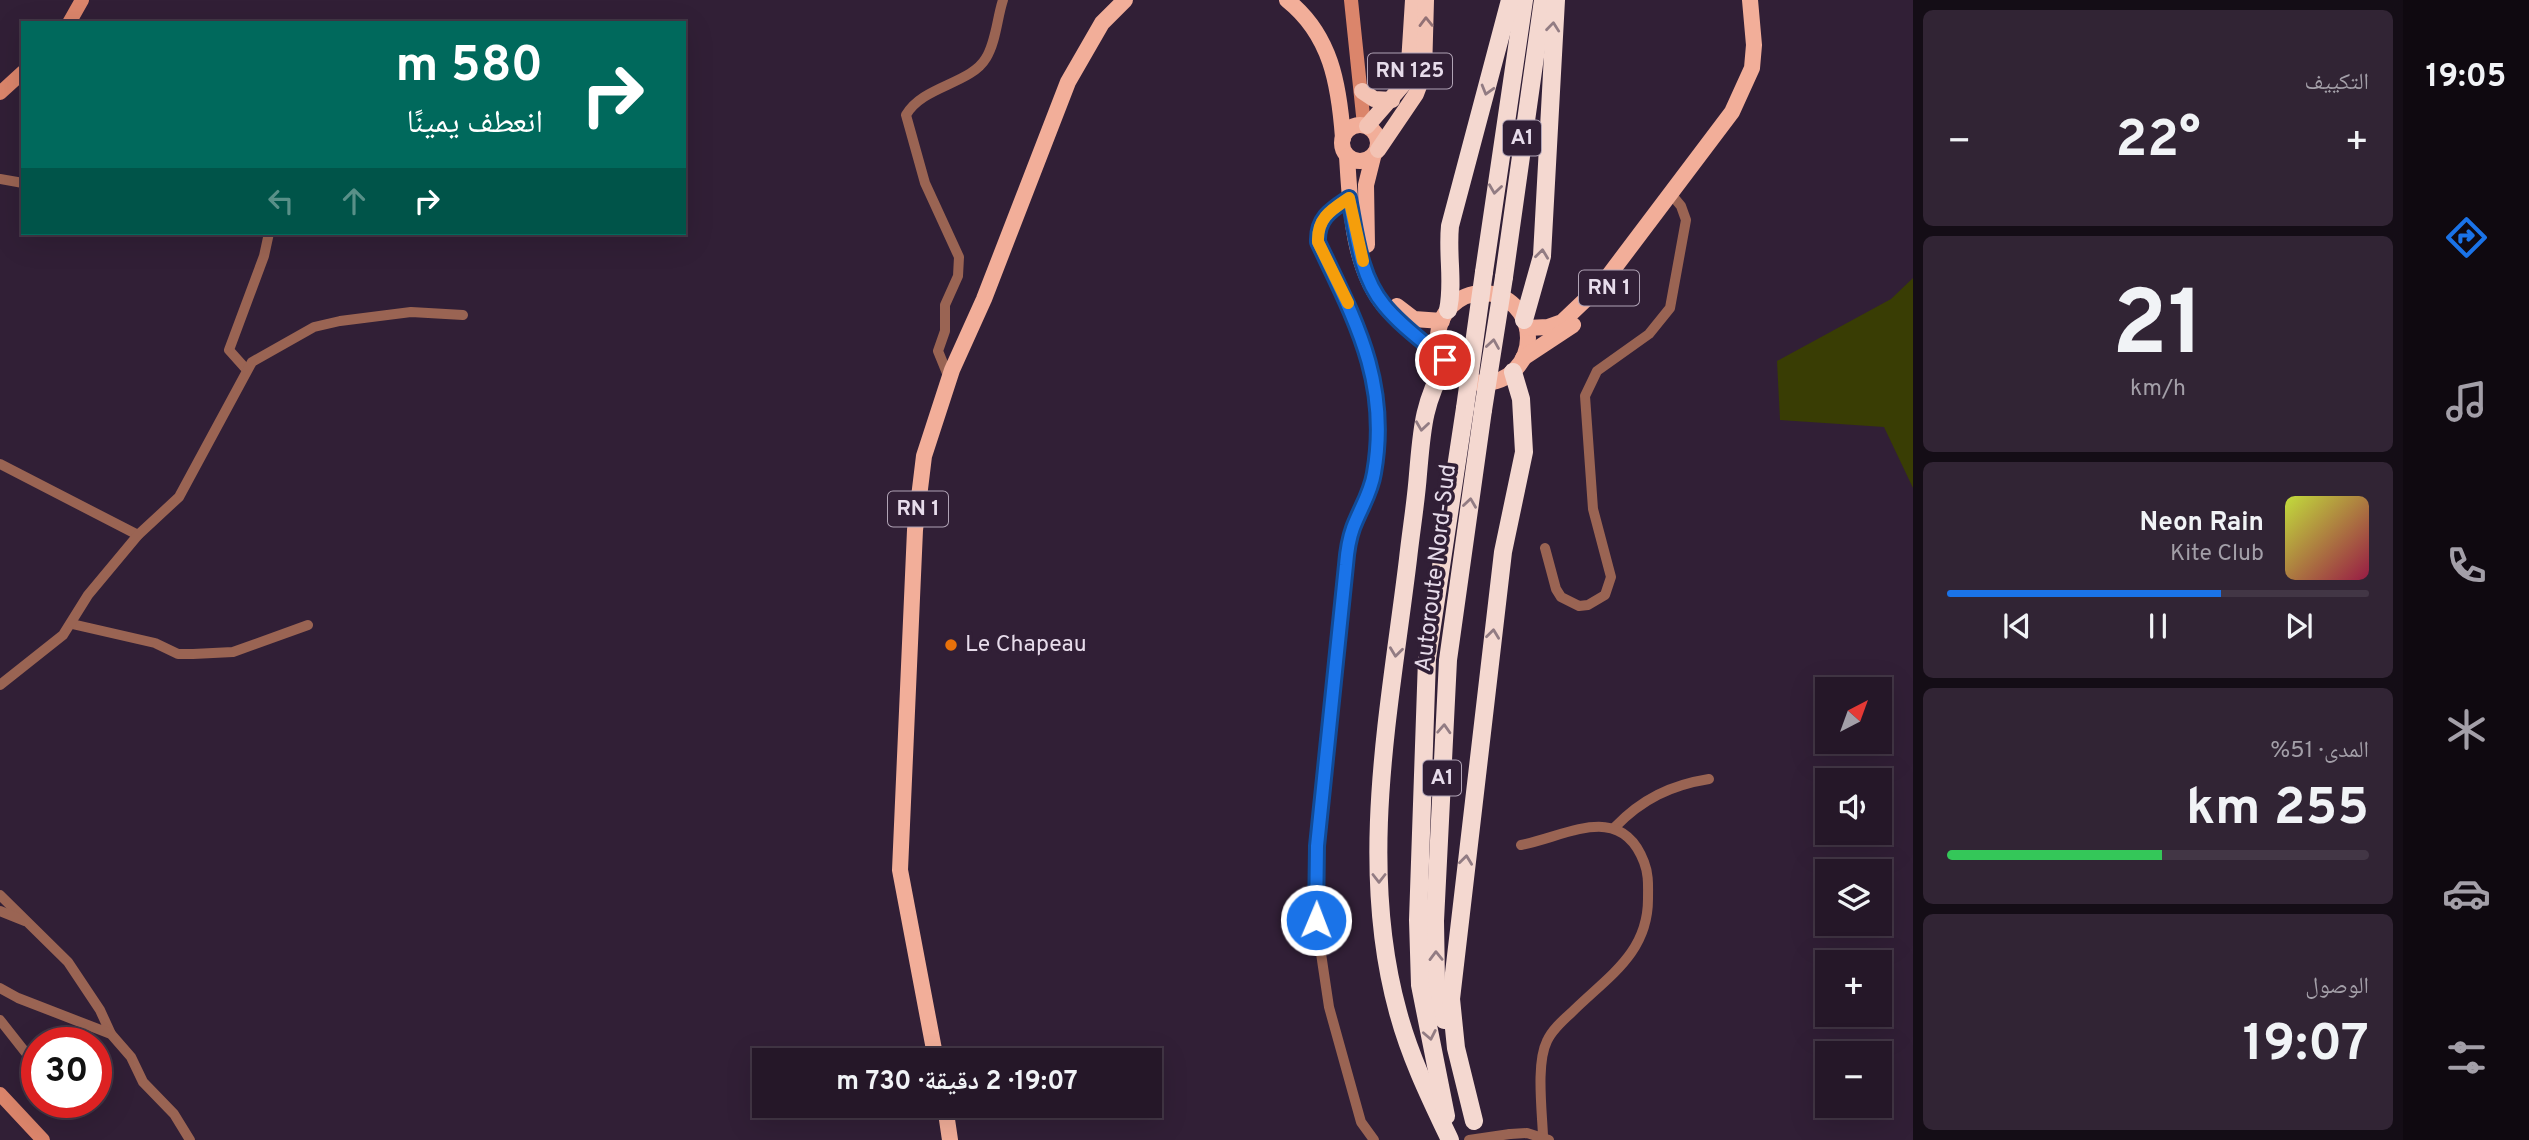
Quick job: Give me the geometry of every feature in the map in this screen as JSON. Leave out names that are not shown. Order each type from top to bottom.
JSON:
[{"type":"highway","name":"RN 125","points":[[1357,128],[1403,89],[1410,70],[1413,0]]},
{"type":"highway","points":[[1375,154],[1416,94],[1424,74],[1426,0]]},
{"type":"highway","points":[[1445,315],[1452,285],[1448,248],[1450,226],[1510,0]]},
{"type":"highway","name":"Autoroute Nord-Sud","points":[[1450,1140],[1420,985],[1418,920],[1427,659],[1524,0]]},
{"type":"highway","name":"Autoroute Nord-Sud","points":[[1482,1140],[1450,1051],[1436,983],[1435,921],[1448,660],[1543,0]]},
{"type":"highway","points":[[1526,324],[1542,256],[1556,0]]},
{"type":"highway","points":[[1362,91],[1374,99],[1392,100]]},
{"type":"highway","points":[[1474,1121],[1456,1048],[1451,999],[1503,552],[1524,452],[1522,360]]},
{"type":"highway","points":[[1446,361],[1429,395],[1421,423],[1418,476],[1380,788],[1378,887],[1381,924],[1398,1011],[1418,1072],[1450,1140]]},
{"type":"main road","points":[[70,21],[82,0]]},
{"type":"main road","name":"RN 1","points":[[934,1048],[900,870],[915,530],[925,456],[949,378],[1011,231],[1068,82],[1102,23],[1125,0]]},
{"type":"main road","points":[[1287,0],[1315,29],[1324,46],[1338,84],[1340,103],[1357,128],[1377,136],[1365,209],[1366,240],[1373,265],[1387,292],[1407,315],[1422,320],[1445,315],[1468,296],[1493,295],[1508,301],[1526,324],[1528,343],[1522,360],[1524,372],[1521,399]]},
{"type":"main road","points":[[1351,0],[1362,91],[1357,128],[1347,156],[1349,198],[1362,259],[1379,299],[1458,375],[1473,382],[1498,380],[1522,360]]},
{"type":"main road","name":"RN 1","points":[[1526,324],[1556,326],[1570,317],[1603,283],[1732,113],[1746,87],[1754,45],[1750,0]]},
{"type":"main road","points":[[0,93],[21,74]]},
{"type":"main road","points":[[1347,156],[1359,162],[1375,154]]},
{"type":"main road","name":"RN 1","points":[[1522,360],[1569,328],[1606,293],[1671,194]]},
{"type":"main road","points":[[1445,315],[1439,340],[1446,361]]},
{"type":"main road","points":[[0,1094],[43,1140]]},
{"type":"main road","points":[[946,1118],[950,1140]]},
{"type":"street","points":[[949,378],[938,351],[945,331],[945,305],[960,267],[959,257],[925,183],[906,115],[911,106],[981,66],[988,56],[1003,0]]},
{"type":"street","points":[[0,179],[21,183]]},
{"type":"street","points":[[1545,548],[1556,589],[1561,597],[1579,606],[1588,605],[1605,595],[1611,577],[1593,509],[1585,396],[1597,372],[1657,327],[1670,308],[1686,220],[1681,206],[1671,194]]},
{"type":"street","points":[[1349,198],[1324,217],[1318,232],[1318,242],[1358,323],[1373,370],[1375,469],[1368,495],[1352,530],[1346,565],[1317,846],[1316,920],[1329,1007],[1361,1122],[1374,1140]]},
{"type":"street","points":[[246,369],[229,350],[264,256],[269,235]]},
{"type":"street","points":[[0,685],[63,635],[88,596],[138,535],[179,496],[246,369],[261,355],[314,327],[358,318],[411,312],[463,315]]},
{"type":"street","points":[[0,464],[138,535]]},
{"type":"street","points":[[72,624],[155,643],[178,654],[233,652],[308,625]]},
{"type":"street","points":[[1615,827],[1634,808],[1656,794],[1709,779]]},
{"type":"street","points":[[1469,1140],[1510,1134],[1546,1138],[1542,1059],[1548,1037],[1634,950],[1646,926],[1648,879],[1645,865],[1640,852],[1615,827],[1600,824],[1521,845]]},
{"type":"street","points":[[0,895],[68,962],[100,1010],[108,1027]]},
{"type":"street","points":[[0,911],[25,921]]},
{"type":"street","points":[[0,988],[94,1027]]},
{"type":"street","points":[[0,1020],[21,1047]]},
{"type":"street","points":[[112,1035],[123,1045],[143,1082],[174,1114],[190,1140]]},
{"type":"green space","points":[[1913,278],[1913,488],[1884,427],[1780,420],[1777,361],[1891,299]]},
{"type":"slow traffic","points":[[1348,303],[1318,242],[1318,232],[1324,217],[1349,198],[1363,261]]},
{"type":"place","name":"Le Chapeau","points":[[951,645]]},
{"type":"route","points":[[1316,920],[1317,846],[1346,565],[1352,530],[1368,495],[1375,469],[1376,395],[1373,370],[1358,323],[1318,242],[1320,223],[1324,217],[1349,198],[1358,246],[1371,285],[1379,299],[1394,316],[1445,360]]}]
